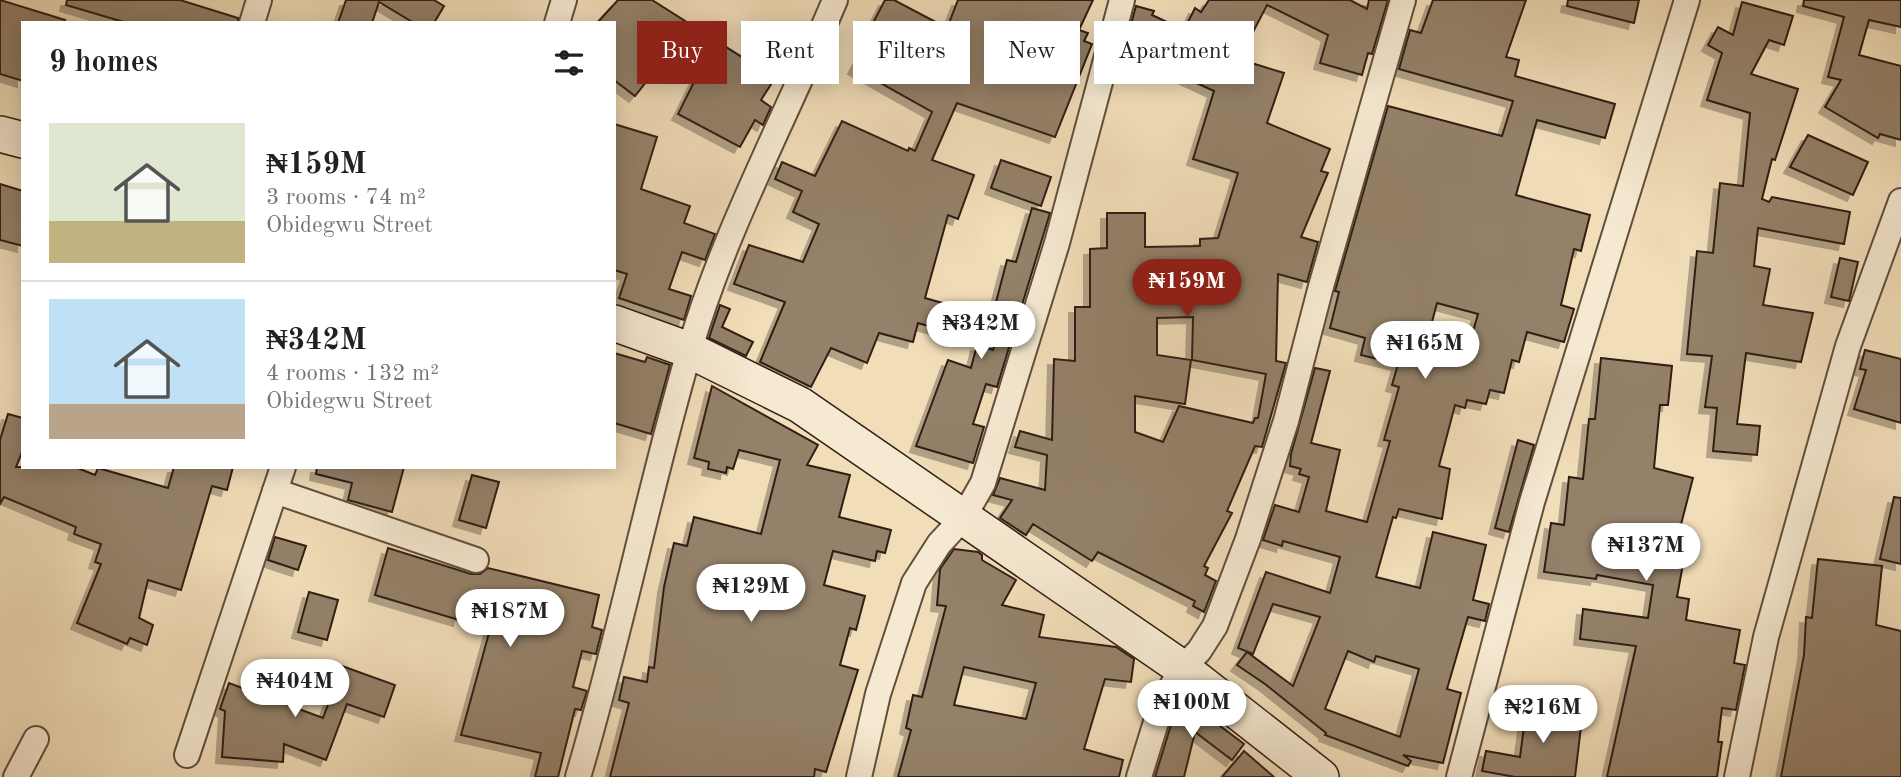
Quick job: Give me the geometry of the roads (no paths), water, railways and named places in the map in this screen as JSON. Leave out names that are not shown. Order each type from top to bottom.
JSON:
[{"type":"street","points":[[253,21],[259,0]]},
{"type":"street","points":[[558,21],[564,0]]},
{"type":"street","points":[[578,777],[610,670],[689,350],[748,193],[791,105],[835,0]]},
{"type":"street","points":[[859,777],[878,694],[914,583],[939,544],[963,518],[983,483],[1057,243],[1122,0]]},
{"type":"street","points":[[1139,777],[1161,706],[1182,668],[1199,651],[1215,626],[1248,539],[1286,421],[1320,290],[1403,0]]},
{"type":"street","points":[[1459,777],[1532,502],[1687,0]]},
{"type":"street","points":[[0,134],[21,139]]},
{"type":"street","points":[[1737,777],[1766,638],[1845,359],[1901,201]]},
{"type":"street","points":[[616,324],[689,350],[800,405],[1182,668],[1321,777]]},
{"type":"street","points":[[187,755],[282,469]]},
{"type":"street","points":[[275,491],[476,560]]},
{"type":"street","points":[[16,777],[36,739]]}]
